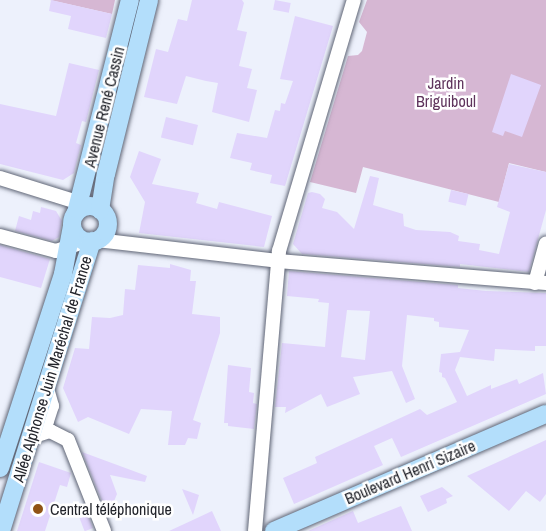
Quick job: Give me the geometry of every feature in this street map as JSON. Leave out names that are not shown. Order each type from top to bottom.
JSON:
[{"type":"main road","name":"Avenue René Cassin","points":[[83,212],[130,0]]},
{"type":"main road","name":"Avenue René Cassin","points":[[83,212],[106,174],[149,0]]},
{"type":"main road","points":[[83,212],[77,236],[92,241]]},
{"type":"main road","name":"Allée Alphonse Juin Maréchal de France","points":[[0,468],[63,255],[83,212],[105,214],[107,226],[92,241],[34,435],[1,531]]},
{"type":"main road","name":"Boulevard Henri Sizaire","points":[[274,531],[546,414]]},
{"type":"street","points":[[255,531],[277,297],[278,261],[307,152],[354,0]]},
{"type":"street","points":[[0,178],[83,212]]},
{"type":"street","points":[[0,236],[63,255],[92,241],[278,261],[541,283],[546,243]]},
{"type":"street","points":[[262,296],[277,297]]},
{"type":"street","points":[[34,435],[50,431],[68,440],[104,531]]},
{"type":"green space","points":[[50,0],[115,0],[112,14]]},
{"type":"green space","name":"Jardin Briguiboul","points":[[367,0],[546,0],[546,172],[509,163],[499,202],[363,167],[356,193],[310,182],[348,56],[358,55],[362,51],[367,32],[359,22]]},
{"type":"building","points":[[51,0],[112,14],[106,38],[68,29],[71,16],[49,11]]},
{"type":"building","points":[[192,0],[242,0],[244,3],[237,30],[247,32],[239,66],[252,69],[247,88],[257,90],[249,122],[212,112],[218,83],[186,76],[177,104],[144,97],[156,49],[168,52],[178,19],[187,21]]},
{"type":"building","points":[[275,0],[291,3],[289,13],[273,10]]},
{"type":"building","points":[[295,16],[333,26],[285,186],[270,183],[272,175],[250,170],[252,163],[230,158],[237,133],[267,138],[275,110],[280,111],[281,103],[285,104],[293,81],[280,79]]},
{"type":"building","points":[[69,63],[99,70],[86,122],[82,121],[76,143],[81,145],[74,173],[63,180],[0,164],[0,104],[56,116]]},
{"type":"building","points":[[511,74],[541,85],[522,137],[505,131],[503,136],[492,132]]},
{"type":"building","points":[[166,117],[198,125],[193,145],[161,137]]},
{"type":"building","points":[[139,151],[161,159],[152,184],[199,193],[196,203],[217,209],[219,202],[272,216],[264,247],[139,233],[145,202],[130,177]]},
{"type":"building","points":[[509,164],[546,172],[546,210],[529,272],[460,264],[460,267],[302,254],[293,244],[308,193],[312,192],[320,194],[325,199],[322,208],[337,212],[354,229],[370,176],[379,178],[373,205],[403,214],[404,226],[416,230],[450,232],[459,236],[458,241],[480,244],[479,250],[499,254],[510,212],[497,207]]},
{"type":"building","points":[[451,190],[469,194],[466,206],[448,202]]},
{"type":"building","points":[[41,207],[56,211],[62,221],[59,237],[52,241],[15,231],[19,216],[31,220],[33,211],[40,213]]},
{"type":"building","points":[[0,245],[50,259],[41,288],[0,277]]},
{"type":"building","points":[[170,264],[191,270],[190,281],[196,281],[192,314],[220,317],[220,333],[193,420],[201,423],[197,439],[188,438],[185,445],[168,445],[172,411],[141,409],[129,434],[88,417],[78,422],[63,388],[75,348],[89,349],[92,317],[110,318],[123,315],[125,289],[135,290],[138,265],[170,268]]},
{"type":"building","points":[[289,271],[458,285],[458,288],[486,291],[546,293],[546,346],[535,346],[535,351],[495,349],[494,361],[460,357],[455,370],[467,396],[491,385],[491,389],[517,379],[519,384],[543,373],[546,394],[401,457],[392,438],[374,446],[383,465],[294,504],[283,478],[317,463],[315,457],[420,409],[427,415],[457,402],[445,378],[442,377],[442,373],[439,372],[441,354],[460,352],[469,330],[439,327],[439,322],[434,321],[434,318],[407,315],[402,366],[415,399],[406,403],[392,371],[353,377],[360,394],[327,407],[321,394],[285,413],[286,407],[275,407],[282,343],[325,347],[329,303],[318,302],[319,299],[287,296]],"holes":[[[347,310],[370,311],[365,360],[341,357]]]},
{"type":"building","points":[[228,365],[251,368],[249,392],[254,393],[253,403],[257,404],[254,429],[228,426],[228,423],[224,423]]},
{"type":"building","points":[[546,440],[546,494],[540,502],[526,491],[509,511],[467,476]]},
{"type":"building","points":[[82,452],[147,476],[145,482],[110,475],[117,494],[108,516]]},
{"type":"building","name":"Central téléphonique","points":[[39,462],[71,473],[67,487],[60,485],[45,531],[17,531]]},
{"type":"building","points":[[442,487],[453,496],[446,499],[447,503],[428,512],[420,496]]},
{"type":"building","points":[[182,489],[199,495],[193,515]]},
{"type":"building","points":[[401,506],[412,531],[308,531],[353,511],[358,523]]},
{"type":"building","points":[[212,511],[221,531],[169,531],[195,519]]},
{"type":"building","points":[[88,515],[93,528],[85,531],[80,518]]},
{"type":"place","name":"Central téléphonique","points":[[38,509]]}]
